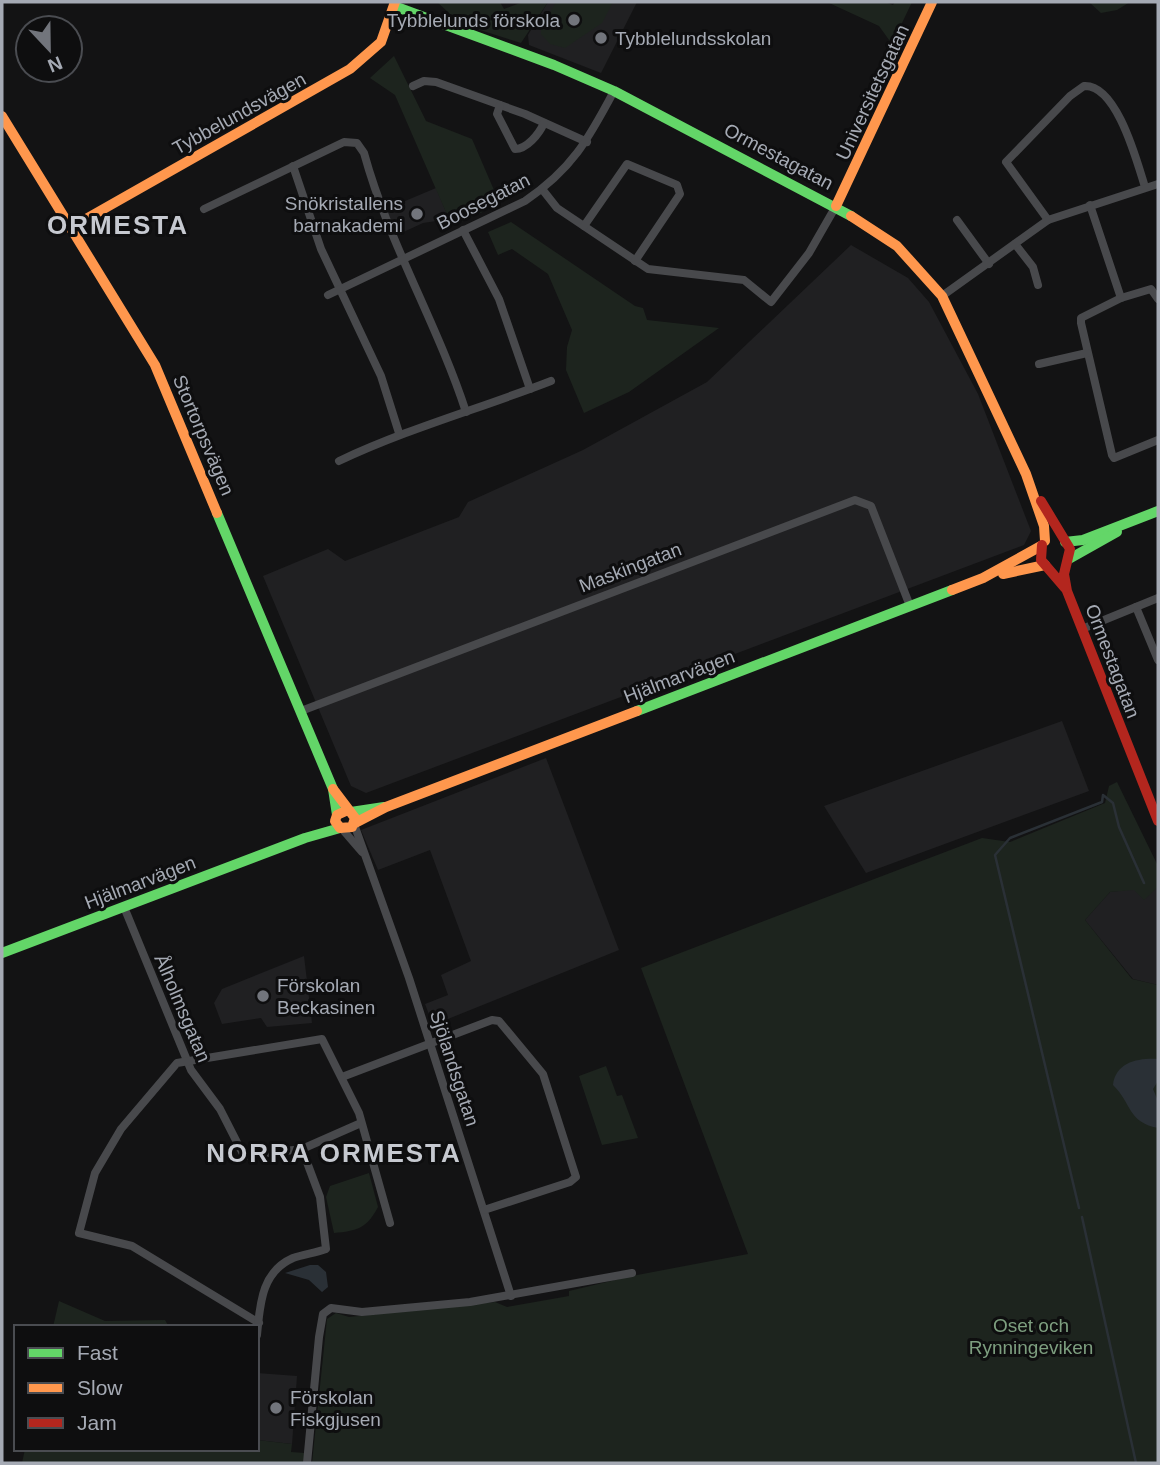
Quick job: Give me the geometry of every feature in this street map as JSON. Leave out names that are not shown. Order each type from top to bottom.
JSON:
[{"type":"street","name":"Universitetsgatan","points":[[635,261],[648,269],[744,280],[771,302],[810,251],[835,206],[933,2]]},
{"type":"street","name":"Ormestagatan","points":[[395,4],[614,91],[835,206],[897,246],[942,296],[1026,474],[1063,541]]},
{"type":"street","name":"Tybbelundsvägen","points":[[70,228],[350,69],[381,42],[395,4]]},
{"type":"street","points":[[412,86],[424,81],[436,82],[500,105],[587,142]]},
{"type":"street","points":[[1048,220],[1006,162],[1070,96],[1084,86],[1093,87],[1120,114],[1145,187]]},
{"type":"street","name":"Boosegatan","points":[[328,295],[526,201],[542,190],[562,173],[587,142],[614,91]]},
{"type":"street","points":[[500,105],[497,114],[515,149],[524,147],[540,132],[544,123]]},
{"type":"street","name":"Stortorpsvägen","points":[[2,116],[155,365],[301,711],[332,789],[339,822]]},
{"type":"street","points":[[204,209],[344,142],[357,143],[364,153],[382,214],[437,331],[467,412]]},
{"type":"street","points":[[542,190],[554,206],[635,261],[680,194],[677,185],[627,164],[584,226]]},
{"type":"street","points":[[293,166],[321,249],[381,376],[399,433]]},
{"type":"street","points":[[942,296],[1048,220],[1158,184]]},
{"type":"street","points":[[1090,205],[1121,298]]},
{"type":"street","points":[[957,220],[989,264]]},
{"type":"street","points":[[463,230],[499,299],[530,389]]},
{"type":"street","points":[[1015,244],[1033,267],[1038,285]]},
{"type":"street","points":[[1158,299],[1151,289],[1121,298],[1081,318],[1112,455],[1114,457],[1158,440]]},
{"type":"street","points":[[1039,365],[1087,353]]},
{"type":"street","points":[[339,461],[399,433],[467,412],[551,381]]},
{"type":"street","name":"Ormestagatan","points":[[1026,474],[1043,544]]},
{"type":"street","name":"Maskingatan","points":[[301,711],[855,500],[871,506],[910,606]]},
{"type":"street","points":[[1137,520],[1056,569],[1046,566],[1040,557],[1043,544],[1083,540],[1158,511]]},
{"type":"street","points":[[1063,541],[1070,549],[1068,561]]},
{"type":"street","name":"Hjälmarvägen","points":[[352,817],[387,807],[983,578],[1043,544]]},
{"type":"street","name":"Ormestagatan","points":[[1067,591],[1068,561]]},
{"type":"street","name":"Ormestagatan","points":[[1046,566],[1067,591],[1158,821]]},
{"type":"street","name":"Hjälmarvägen","points":[[983,578],[1046,566]]},
{"type":"street","points":[[1082,629],[1158,598]]},
{"type":"street","points":[[1136,607],[1158,660]]},
{"type":"street","name":"Stortorpsvägen","points":[[332,789],[352,817]]},
{"type":"street","points":[[339,822],[352,817]]},
{"type":"street","points":[[339,822],[352,817]]},
{"type":"street","name":"Sjölandsgatan","points":[[352,817],[362,852],[431,1043],[511,1296]]},
{"type":"street","name":"Hjälmarvägen","points":[[2,953],[305,838],[339,822]]},
{"type":"street","name":"Sjölandsgatan","points":[[339,822],[362,852]]},
{"type":"street","name":"Ålholmsgatan","points":[[124,907],[187,1060],[220,1109],[244,1156],[302,1149],[361,1124]]},
{"type":"street","points":[[342,1077],[492,1020],[499,1021],[543,1074],[576,1177],[570,1182],[484,1210]]},
{"type":"street","points":[[302,1149],[320,1197],[326,1249],[293,1259],[275,1271],[264,1290],[258,1323],[132,1246],[79,1233],[92,1178],[121,1129],[177,1063],[322,1039],[359,1113],[390,1223]]},
{"type":"street","points":[[307,1463],[321,1319],[326,1310],[335,1307],[362,1312],[511,1296],[632,1273]]},
{"type":"shaded area","name":"Tybblelundsskolan","points":[[548,2],[637,2],[601,73],[529,45],[528,35]]},
{"type":"shaded area","name":"Snökristallens barnakademi","points":[[436,188],[449,219],[423,223],[397,235],[386,209]]},
{"type":"shaded area","points":[[851,245],[908,278],[929,302],[978,394],[1031,531],[1024,545],[366,793],[351,786],[263,576],[328,549],[345,561],[459,517],[468,502],[583,450],[707,382]]},
{"type":"shaded area","points":[[1062,721],[1089,791],[866,873],[824,806]]},
{"type":"shaded area","points":[[546,758],[619,950],[433,1025],[425,1004],[448,995],[441,975],[471,961],[430,850],[378,870],[361,830]]},
{"type":"shaded area","points":[[1157,886],[1158,985],[1133,979],[1085,920],[1110,892]]},
{"type":"shaded area","name":"Förskolan Beckasinen","points":[[304,956],[312,1023],[267,1027],[261,1018],[222,1024],[214,1003],[222,989]]},
{"type":"shaded area","points":[[1143,1059],[1158,1059],[1158,1081],[1153,1089],[1158,1101],[1158,1128],[1135,1117],[1113,1085],[1123,1066]]},
{"type":"shaded area","points":[[318,1265],[326,1272],[328,1287],[322,1292],[309,1280],[285,1273]]},
{"type":"shaded area","name":"Förskolan Fiskgjusen","points":[[259,1373],[297,1376],[292,1444],[259,1440]]},
{"type":"green space","points":[[437,2],[500,2],[504,9],[523,2],[548,2],[521,43],[461,24]]},
{"type":"green space","name":"Tybblelunds förskola","points":[[556,2],[613,2],[602,23],[565,48],[550,44],[541,34],[541,27]]},
{"type":"green space","points":[[827,2],[885,2],[893,5],[895,2],[912,2],[892,44],[879,26]]},
{"type":"green space","points":[[1089,2],[1130,2],[1117,10],[1101,13]]},
{"type":"green space","points":[[394,56],[426,121],[472,139],[500,204],[452,226],[395,95],[370,78]]},
{"type":"green space","points":[[511,222],[635,306],[643,308],[647,320],[719,328],[629,392],[584,413],[566,370],[567,347],[572,330],[548,274],[512,249],[498,255],[488,232]]},
{"type":"green space","name":"Oset och Rynningeviken","points":[[1117,782],[1158,866],[1158,887],[1144,900],[1134,890],[1110,892],[1085,920],[1132,979],[1158,985],[1158,1463],[312,1463],[327,1319],[336,1313],[349,1317],[495,1302],[507,1307],[569,1296],[569,1291],[632,1276],[748,1254],[641,968],[982,838],[1010,842],[1105,803],[1109,786]]},
{"type":"green space","points":[[606,1066],[617,1096],[622,1095],[638,1138],[602,1145],[579,1076]]},
{"type":"green space","points":[[369,1173],[378,1207],[374,1214],[360,1227],[334,1233],[326,1197],[330,1186]]},
{"type":"green space","points":[[59,1301],[105,1321],[165,1320],[168,1325],[53,1325]]},
{"type":"green space","points":[[259,1440],[292,1444],[291,1452],[305,1453],[304,1463],[22,1463],[25,1451],[259,1451]]},
{"type":"waterway","points":[[1079,1208],[995,855],[1010,838],[1102,802],[1103,795],[1113,803],[1119,827],[1144,883]]},
{"type":"waterway","points":[[1082,1217],[1136,1463]]},
{"type":"traffic: fast","points":[[394,6],[554,65],[614,91],[851,216]]},
{"type":"traffic: fast","points":[[1065,542],[1083,540],[1158,511]]},
{"type":"traffic: fast","points":[[217,513],[333,789],[337,815]]},
{"type":"traffic: fast","points":[[1069,559],[1117,532]]},
{"type":"traffic: fast","points":[[637,711],[952,590]]},
{"type":"traffic: fast","points":[[351,812],[384,807]]},
{"type":"traffic: fast","points":[[2,953],[305,838],[340,828]]},
{"type":"traffic: slow","points":[[70,228],[350,69],[381,42],[395,2]]},
{"type":"traffic: slow","points":[[836,206],[932,2]]},
{"type":"traffic: slow","points":[[2,116],[155,365],[217,513]]},
{"type":"traffic: slow","points":[[851,216],[897,246],[942,296],[1026,474],[1044,526],[1045,541]]},
{"type":"traffic: slow","points":[[952,590],[983,578],[1041,546]]},
{"type":"traffic: slow","points":[[1003,574],[1045,565]]},
{"type":"traffic: slow","points":[[355,823],[386,807],[637,711]]},
{"type":"traffic: slow","points":[[333,789],[355,818],[352,827],[340,828],[335,821],[337,815],[348,810]]},
{"type":"traffic: jam","points":[[1041,501],[1070,549],[1064,574],[1067,591],[1158,821]]},
{"type":"traffic: jam","points":[[1042,545],[1041,560],[1065,588]]},
{"type":"place","name":"Tybblelunds förskola","points":[[574,20]]},
{"type":"place","name":"Tybblelundsskolan","points":[[601,38]]},
{"type":"place","name":"Snökristallens barnakademi","points":[[417,214]]},
{"type":"place","name":"Förskolan Beckasinen","points":[[263,996]]},
{"type":"place","name":"Förskolan Fiskgjusen","points":[[276,1408]]},
{"type":"district","name":"ORMESTA","points":[[118,225]]},
{"type":"district","name":"NORRA ORMESTA","points":[[334,1153]]}]
